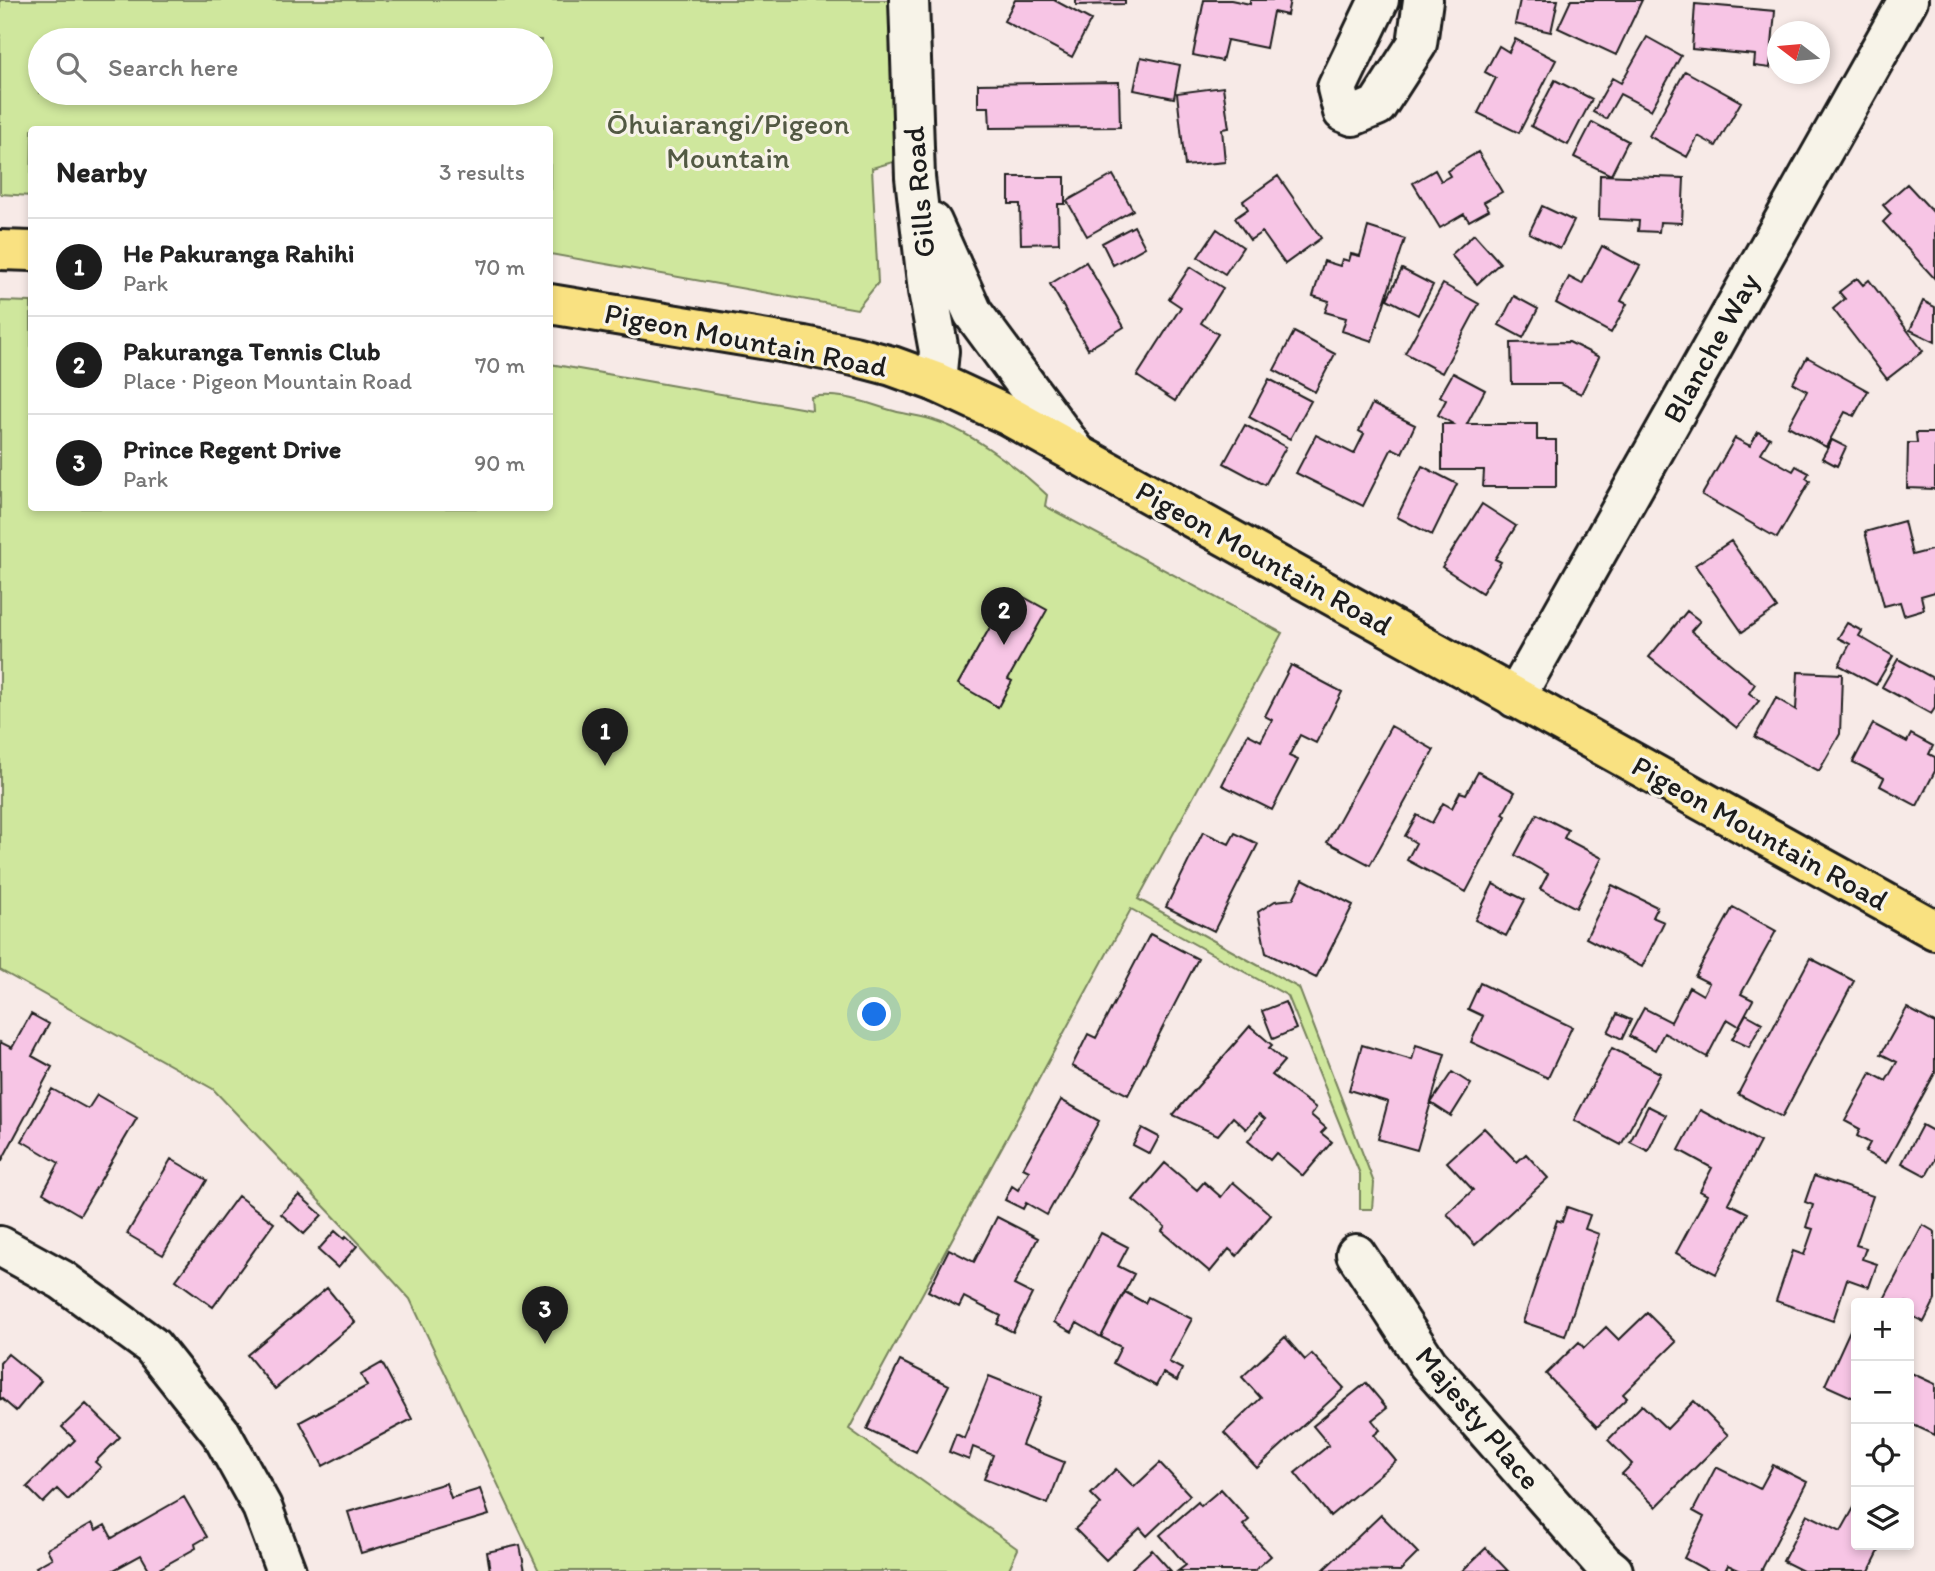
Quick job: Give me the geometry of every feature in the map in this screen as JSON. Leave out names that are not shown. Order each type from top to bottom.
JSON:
[{"type":"main road","points":[[0,250],[28,251]]},
{"type":"main road","name":"Pigeon Mountain Road","points":[[553,304],[822,349],[892,366],[936,382],[1007,415],[1935,930]]},
{"type":"street","name":"Gills Road","points":[[909,0],[915,177],[928,290],[939,351],[936,382]]},
{"type":"street","points":[[1379,0],[1338,88],[1343,112],[1353,116],[1377,106],[1417,44],[1423,0]]},
{"type":"street","name":"Blanche Way","points":[[1515,698],[1908,0]]},
{"type":"street","points":[[915,177],[943,251],[973,313],[1078,455]]},
{"type":"street","points":[[0,1246],[62,1280],[152,1346],[222,1433],[262,1507],[286,1571]]},
{"type":"street","name":"Majesty Place","points":[[1356,1254],[1428,1364],[1603,1563],[1613,1571]]},
{"type":"green space","name":"Ōhuiarangi/Pigeon Mountain","points":[[0,0],[897,0],[900,57],[893,162],[872,168],[878,283],[857,309],[553,255],[553,126],[28,126],[28,196],[0,194]]},
{"type":"green space","points":[[0,301],[28,302],[28,511],[553,511],[553,365],[812,410],[811,397],[843,397],[950,426],[1024,474],[1047,495],[1045,506],[1282,633],[1138,899],[1299,988],[1374,1183],[1372,1209],[1360,1209],[1360,1174],[1288,996],[1131,909],[849,1429],[1018,1549],[1008,1571],[539,1571],[410,1299],[213,1089],[0,970]]},
{"type":"building","points":[[1015,0],[1054,0],[1091,20],[1072,57],[1004,21]]},
{"type":"building","points":[[1076,0],[1125,0],[1125,4],[1076,5]]},
{"type":"building","points":[[1204,0],[1231,0],[1250,4],[1250,0],[1290,0],[1287,15],[1273,12],[1266,48],[1227,40],[1222,61],[1193,55]]},
{"type":"building","points":[[1520,0],[1558,0],[1551,32],[1515,24]]},
{"type":"building","points":[[1571,0],[1642,0],[1616,55],[1558,28]]},
{"type":"building","points":[[1695,4],[1775,11],[1774,21],[1767,21],[1767,68],[1754,66],[1755,55],[1692,49]]},
{"type":"building","points":[[1647,37],[1681,56],[1651,110],[1620,94],[1606,119],[1593,112],[1612,78],[1621,83]]},
{"type":"building","points":[[1515,39],[1556,60],[1519,133],[1478,113],[1496,78],[1485,72],[1499,46],[1509,52]]},
{"type":"building","points":[[1141,57],[1180,65],[1174,98],[1134,90]]},
{"type":"building","points":[[1685,71],[1741,102],[1716,146],[1698,136],[1687,157],[1649,136]]},
{"type":"building","points":[[1555,80],[1592,99],[1568,145],[1531,126]]},
{"type":"building","points":[[1119,82],[1120,127],[990,128],[989,107],[978,107],[978,84]]},
{"type":"building","points":[[1223,87],[1229,128],[1222,129],[1225,162],[1185,166],[1177,93]]},
{"type":"building","points":[[1592,122],[1628,141],[1611,175],[1574,157]]},
{"type":"building","points":[[1478,152],[1502,192],[1484,202],[1489,210],[1469,221],[1464,214],[1440,228],[1413,183],[1435,170],[1441,181],[1450,176],[1447,171]]},
{"type":"building","points":[[1113,175],[1133,210],[1087,236],[1067,201]]},
{"type":"building","points":[[1600,175],[1684,178],[1682,223],[1660,222],[1659,232],[1638,231],[1639,221],[1599,219]]},
{"type":"building","points":[[1278,176],[1321,238],[1285,264],[1262,232],[1250,240],[1235,218],[1248,209],[1243,201]]},
{"type":"building","points":[[1009,177],[1065,177],[1065,204],[1058,204],[1059,243],[1021,244],[1020,204],[1009,204]]},
{"type":"building","points":[[1907,184],[1935,214],[1935,279],[1883,222],[1891,214],[1883,205]]},
{"type":"building","points":[[1542,206],[1574,221],[1560,249],[1529,233]]},
{"type":"building","points":[[1134,226],[1145,247],[1113,265],[1102,243]]},
{"type":"building","points":[[1368,227],[1405,239],[1372,341],[1342,331],[1346,318],[1325,312],[1329,301],[1313,296],[1324,261],[1340,266],[1342,259],[1349,261],[1351,254],[1360,256]]},
{"type":"building","points":[[1217,229],[1243,247],[1225,274],[1198,257]]},
{"type":"building","points":[[1474,234],[1500,263],[1477,284],[1451,255]]},
{"type":"building","points":[[1602,246],[1640,266],[1621,301],[1627,304],[1611,333],[1556,303],[1569,277],[1582,284]]},
{"type":"building","points":[[1086,262],[1124,327],[1088,349],[1050,284]]},
{"type":"building","points":[[1190,267],[1223,288],[1201,323],[1218,334],[1175,401],[1137,376],[1181,307],[1169,299]]},
{"type":"building","points":[[1402,269],[1433,285],[1418,315],[1387,299]]},
{"type":"building","points":[[1857,278],[1863,285],[1869,280],[1923,351],[1887,379],[1833,309],[1845,299],[1839,292]]},
{"type":"building","points":[[1443,284],[1479,304],[1442,373],[1405,353]]},
{"type":"building","points":[[1514,296],[1538,309],[1523,338],[1499,325]]},
{"type":"building","points":[[1923,301],[1935,307],[1935,342],[1910,330]]},
{"type":"building","points":[[1294,332],[1335,354],[1315,392],[1274,370]]},
{"type":"building","points":[[1569,342],[1599,357],[1581,394],[1560,384],[1512,384],[1511,343]]},
{"type":"building","points":[[1807,357],[1868,391],[1854,416],[1845,412],[1826,447],[1788,426],[1807,391],[1793,383]]},
{"type":"building","points":[[1453,373],[1485,390],[1467,424],[1537,424],[1537,440],[1556,440],[1556,487],[1483,487],[1484,470],[1442,470],[1442,424],[1453,424],[1438,415],[1446,400],[1440,396]]},
{"type":"building","points":[[1269,379],[1311,401],[1290,439],[1249,417]]},
{"type":"building","points":[[1372,404],[1415,425],[1402,453],[1392,448],[1363,506],[1296,473],[1316,435],[1354,454],[1364,434],[1359,431]]},
{"type":"building","points":[[1245,425],[1286,447],[1265,485],[1224,463]]},
{"type":"building","points":[[1758,432],[1770,438],[1761,453],[1793,471],[1796,466],[1809,473],[1806,478],[1810,481],[1777,538],[1702,495],[1735,438],[1750,446]]},
{"type":"building","points":[[1916,433],[1935,433],[1935,489],[1907,488],[1908,443],[1917,443]]},
{"type":"building","points":[[1832,440],[1846,447],[1837,466],[1822,458]]},
{"type":"building","points":[[1422,466],[1457,484],[1432,535],[1397,517]]},
{"type":"building","points":[[1482,504],[1516,526],[1495,559],[1501,562],[1482,593],[1442,567]]},
{"type":"building","points":[[1904,521],[1912,555],[1935,549],[1935,592],[1921,596],[1924,609],[1904,615],[1900,602],[1884,606],[1865,532]]},
{"type":"building","points":[[1731,541],[1777,608],[1742,632],[1695,565]]},
{"type":"building","points":[[1011,590],[1047,610],[1008,679],[1012,681],[998,707],[958,684]]},
{"type":"building","points":[[1687,611],[1700,621],[1691,631],[1755,684],[1749,693],[1759,701],[1737,728],[1649,657]]},
{"type":"building","points":[[1847,623],[1862,631],[1859,636],[1893,656],[1876,685],[1839,665],[1850,644],[1838,638]]},
{"type":"building","points":[[1898,659],[1935,679],[1935,708],[1931,714],[1882,687]]},
{"type":"building","points":[[1291,665],[1342,692],[1316,743],[1300,735],[1289,756],[1298,760],[1272,810],[1222,785],[1248,734],[1261,741],[1272,720],[1265,716]]},
{"type":"building","points":[[1798,672],[1842,674],[1840,734],[1819,771],[1755,737],[1776,698],[1796,710]]},
{"type":"building","points":[[1873,724],[1907,742],[1911,734],[1933,746],[1929,754],[1935,757],[1935,771],[1917,806],[1880,786],[1884,778],[1853,762]]},
{"type":"building","points":[[1391,726],[1434,750],[1370,865],[1327,842]]},
{"type":"building","points":[[1478,772],[1515,792],[1503,814],[1506,816],[1466,892],[1407,860],[1416,843],[1405,836],[1417,815],[1432,823],[1443,803],[1452,808],[1460,792],[1466,794]]},
{"type":"building","points":[[1537,814],[1568,830],[1564,838],[1602,858],[1576,908],[1540,889],[1548,874],[1515,855]]},
{"type":"building","points":[[1203,832],[1229,844],[1235,833],[1258,844],[1214,931],[1166,907]]},
{"type":"building","points":[[1303,879],[1353,905],[1316,978],[1266,953],[1258,912],[1275,901],[1293,899]]},
{"type":"building","points":[[1493,884],[1525,900],[1506,936],[1475,920]]},
{"type":"building","points":[[1612,885],[1657,907],[1652,917],[1664,922],[1642,967],[1586,938]]},
{"type":"building","points":[[1733,907],[1776,931],[1741,994],[1753,1000],[1739,1026],[1727,1019],[1707,1057],[1664,1033],[1655,1050],[1629,1036],[1644,1008],[1671,1022],[1689,987],[1703,995],[1709,983],[1695,976]]},
{"type":"building","points":[[1150,934],[1198,959],[1128,1095],[1072,1066],[1088,1034],[1096,1038]]},
{"type":"building","points":[[1810,958],[1854,981],[1782,1117],[1738,1094]]},
{"type":"building","points":[[1480,983],[1572,1027],[1548,1078],[1471,1042],[1483,1016],[1468,1009]]},
{"type":"building","points":[[1285,1002],[1296,1029],[1273,1039],[1262,1011]]},
{"type":"building","points":[[1907,1008],[1935,1023],[1935,1073],[1886,1163],[1865,1152],[1870,1143],[1857,1136],[1860,1129],[1845,1121],[1871,1073],[1886,1081],[1897,1062],[1881,1054]]},
{"type":"building","points":[[31,1014],[49,1024],[32,1056],[52,1067],[1,1162],[0,1042],[12,1048]]},
{"type":"building","points":[[1617,1014],[1631,1020],[1622,1039],[1608,1032]]},
{"type":"building","points":[[1746,1014],[1762,1023],[1749,1047],[1732,1039]]},
{"type":"building","points":[[1250,1026],[1272,1045],[1269,1048],[1284,1061],[1272,1075],[1316,1108],[1311,1115],[1326,1128],[1321,1133],[1332,1142],[1303,1176],[1276,1153],[1270,1160],[1248,1141],[1265,1119],[1259,1114],[1246,1129],[1233,1117],[1218,1135],[1173,1115]]},
{"type":"building","points":[[1362,1045],[1412,1060],[1416,1045],[1445,1054],[1417,1150],[1378,1139],[1388,1102],[1349,1090]]},
{"type":"building","points":[[1612,1048],[1660,1073],[1621,1145],[1574,1120]]},
{"type":"building","points":[[1452,1072],[1471,1084],[1451,1116],[1431,1103]]},
{"type":"building","points":[[52,1089],[88,1109],[97,1095],[137,1118],[80,1215],[43,1193],[59,1163],[22,1141]]},
{"type":"building","points":[[1061,1100],[1099,1121],[1047,1215],[1026,1203],[1023,1209],[1005,1200],[1012,1186],[1018,1190],[1029,1171],[1023,1168]]},
{"type":"building","points":[[1648,1106],[1666,1115],[1648,1151],[1630,1142]]},
{"type":"building","points":[[1700,1110],[1760,1142],[1728,1203],[1748,1213],[1716,1274],[1676,1253],[1707,1195],[1700,1191],[1712,1168],[1679,1150]]},
{"type":"building","points":[[1922,1125],[1935,1132],[1935,1160],[1926,1176],[1902,1163]]},
{"type":"building","points":[[1142,1128],[1159,1137],[1150,1154],[1133,1145]]},
{"type":"building","points":[[1484,1128],[1517,1162],[1526,1154],[1548,1178],[1475,1245],[1447,1214],[1473,1190],[1447,1162]]},
{"type":"building","points":[[171,1159],[207,1180],[163,1255],[127,1234]]},
{"type":"building","points":[[1165,1163],[1197,1190],[1204,1182],[1221,1197],[1233,1182],[1271,1215],[1237,1256],[1229,1249],[1210,1272],[1162,1231],[1165,1227],[1133,1200]]},
{"type":"building","points":[[1814,1176],[1873,1196],[1856,1245],[1866,1248],[1862,1259],[1877,1264],[1869,1287],[1847,1279],[1833,1321],[1776,1301],[1793,1251],[1804,1255],[1813,1229],[1806,1227],[1813,1205],[1805,1202]]},
{"type":"building","points":[[299,1195],[322,1215],[304,1234],[281,1214]]},
{"type":"building","points":[[238,1196],[274,1223],[213,1307],[176,1280]]},
{"type":"building","points":[[1567,1207],[1590,1215],[1585,1229],[1599,1234],[1565,1336],[1523,1322],[1557,1220],[1562,1222]]},
{"type":"building","points":[[997,1217],[1038,1238],[1014,1285],[1032,1294],[1013,1332],[997,1324],[1001,1316],[964,1297],[959,1307],[928,1291],[949,1249],[974,1262]]},
{"type":"building","points":[[1923,1225],[1935,1232],[1935,1300],[1924,1322],[1914,1317],[1914,1298],[1885,1298]]},
{"type":"building","points":[[335,1231],[357,1246],[338,1268],[318,1250]]},
{"type":"building","points":[[1101,1233],[1128,1247],[1118,1266],[1134,1274],[1101,1337],[1077,1323],[1072,1332],[1054,1322]]},
{"type":"building","points":[[327,1288],[355,1322],[275,1389],[247,1355]]},
{"type":"building","points":[[1125,1292],[1145,1303],[1148,1297],[1192,1319],[1169,1362],[1182,1369],[1177,1381],[1163,1373],[1156,1386],[1113,1363],[1121,1347],[1101,1337]]},
{"type":"building","points":[[1647,1313],[1676,1342],[1623,1394],[1627,1398],[1597,1427],[1546,1374],[1579,1342],[1584,1348],[1606,1327],[1619,1340]]},
{"type":"building","points":[[1851,1328],[1851,1397],[1825,1385]]},
{"type":"building","points":[[1285,1337],[1305,1360],[1312,1354],[1344,1388],[1257,1468],[1224,1433],[1261,1398],[1242,1377]]},
{"type":"building","points":[[8,1354],[41,1381],[16,1411],[1,1398],[0,1400],[0,1363]]},
{"type":"building","points":[[900,1361],[949,1385],[916,1452],[867,1429]]},
{"type":"building","points":[[382,1363],[412,1419],[323,1466],[300,1422],[367,1386],[361,1375]]},
{"type":"building","points":[[1914,1374],[1935,1384],[1935,1435],[1914,1425]]},
{"type":"building","points":[[989,1376],[1041,1397],[1022,1445],[1064,1462],[1048,1504],[984,1479],[993,1455],[973,1447],[969,1460],[949,1452],[956,1434],[964,1438]]},
{"type":"building","points":[[1366,1383],[1387,1408],[1372,1420],[1380,1430],[1374,1435],[1396,1461],[1330,1516],[1295,1473],[1329,1445],[1313,1426]]},
{"type":"building","points":[[1694,1401],[1728,1435],[1656,1507],[1622,1474],[1632,1464],[1608,1440],[1642,1405],[1667,1429]]},
{"type":"building","points":[[86,1404],[120,1437],[95,1462],[101,1467],[68,1500],[57,1489],[43,1503],[27,1487],[75,1440],[62,1427]]},
{"type":"building","points":[[1160,1463],[1190,1495],[1147,1536],[1140,1528],[1106,1560],[1075,1529],[1101,1504],[1091,1494],[1116,1469],[1134,1487]]},
{"type":"building","points":[[1773,1465],[1807,1482],[1761,1571],[1741,1571],[1728,1565],[1725,1571],[1708,1571],[1684,1558],[1704,1517],[1693,1511],[1716,1467],[1760,1489]]},
{"type":"building","points":[[446,1483],[451,1498],[480,1489],[489,1515],[361,1553],[348,1512]]},
{"type":"building","points":[[1221,1489],[1249,1520],[1243,1525],[1271,1556],[1254,1571],[1178,1571],[1186,1565],[1160,1535],[1198,1502],[1201,1506]]},
{"type":"building","points":[[184,1497],[207,1537],[195,1544],[196,1548],[155,1571],[150,1571],[141,1555],[112,1571],[39,1571],[36,1567],[52,1558],[47,1549],[92,1523],[96,1530],[105,1525],[112,1538]]},
{"type":"building","points":[[1851,1513],[1851,1550],[1880,1550],[1869,1571],[1803,1571],[1783,1561],[1807,1514],[1841,1531]]},
{"type":"building","points":[[1381,1515],[1418,1553],[1400,1571],[1323,1570]]},
{"type":"building","points":[[520,1545],[525,1571],[490,1571],[487,1552]]},
{"type":"building","points":[[1486,1548],[1508,1571],[1462,1571]]},
{"type":"building","points":[[1152,1550],[1171,1571],[1135,1571],[1132,1568]]},
{"type":"place","name":"Pakuranga Tennis Club","points":[[1004,645]]},
{"type":"place","name":"He Pakuranga Rahihi","points":[[605,766]]},
{"type":"place","name":"Prince Regent Drive","points":[[545,1344]]}]
